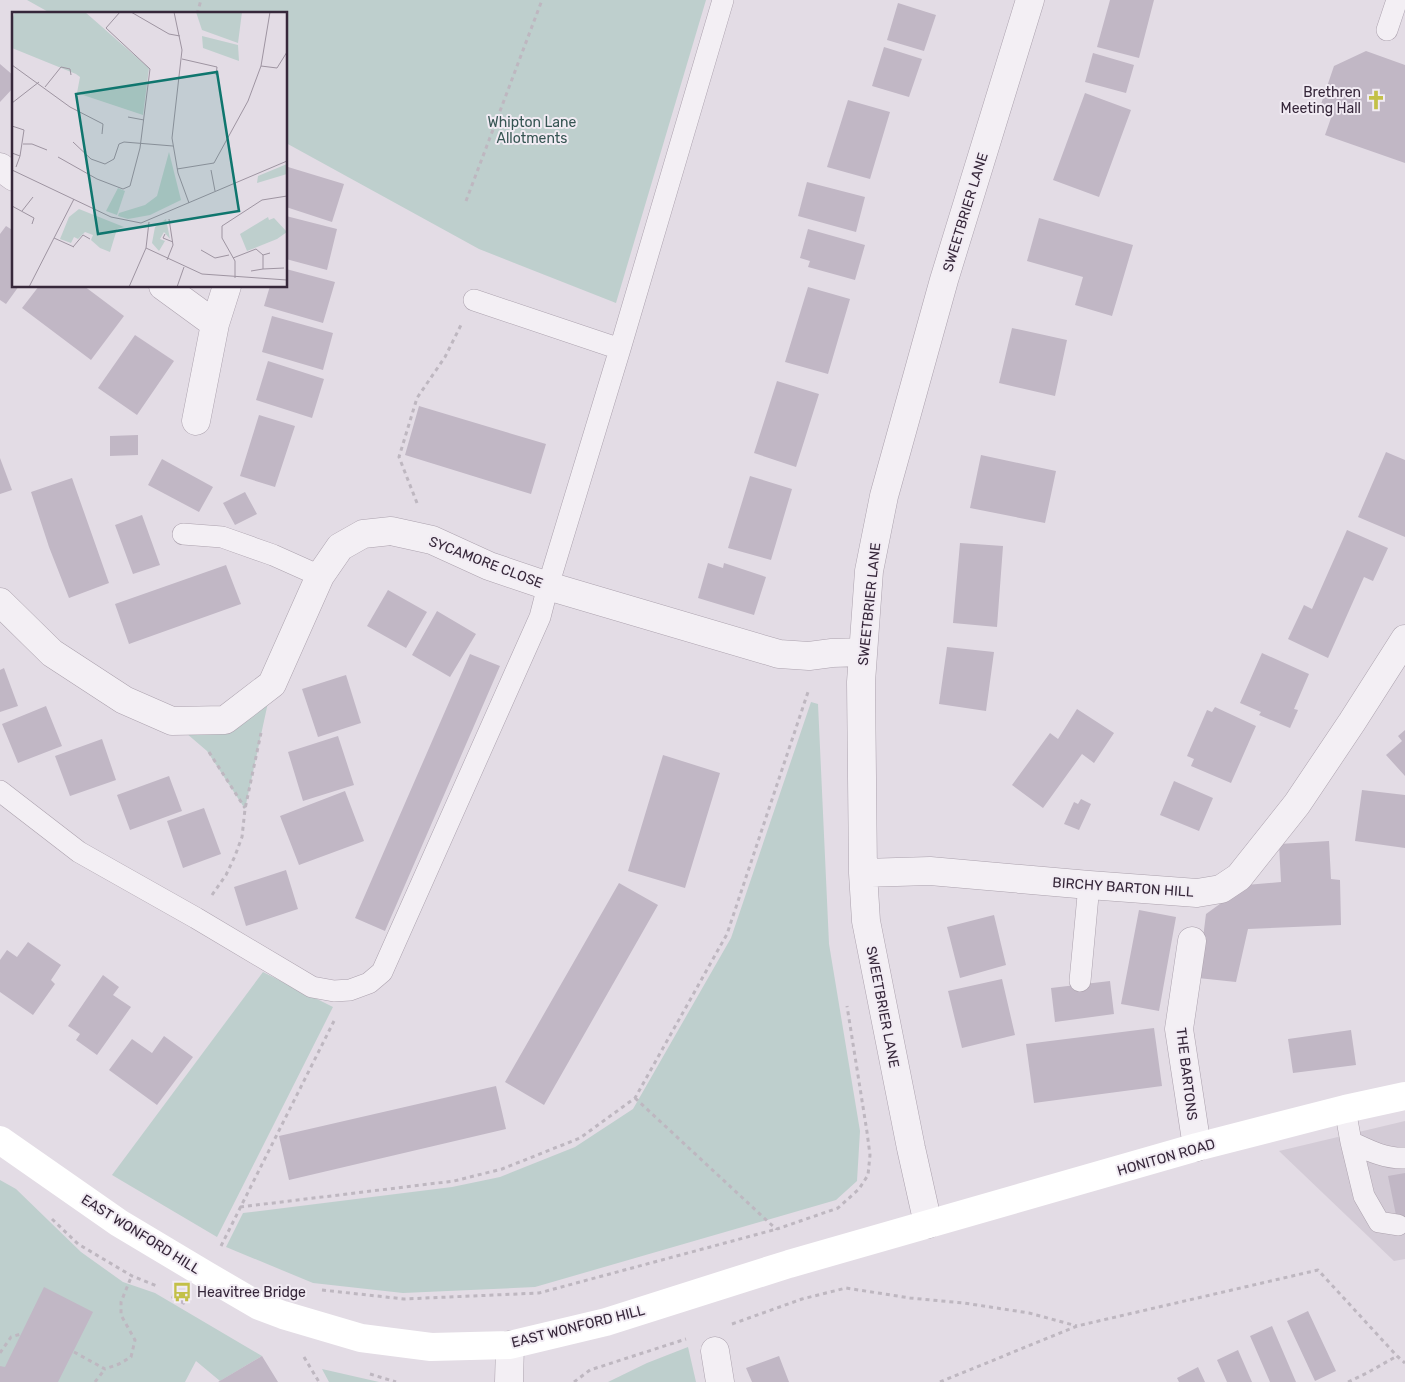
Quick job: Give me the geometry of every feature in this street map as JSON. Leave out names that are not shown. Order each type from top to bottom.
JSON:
[{"type":"main road","name":"HONITON ROAD","points":[[928,1224],[1197,1148],[1345,1109],[1405,1096]]},
{"type":"main road","name":"EAST WONFORD HILL","points":[[0,1140],[119,1223],[259,1306],[283,1316],[361,1338],[431,1347],[510,1345],[606,1322],[789,1264],[928,1224]]},
{"type":"street","name":"SWEETBRIER LANE","points":[[928,1224],[866,921],[862,873],[861,682],[863,652],[870,571],[884,496],[944,280],[1030,0]]},
{"type":"street","points":[[0,167],[12,176]]},
{"type":"street","points":[[166,288],[215,324]]},
{"type":"street","points":[[196,421],[215,324],[226,288]]},
{"type":"street","name":"SYCAMORE CLOSE","points":[[0,602],[52,653],[124,700],[172,721],[225,720],[272,684],[320,576],[340,547],[363,534],[391,531],[432,540],[489,566],[548,586],[779,654],[809,656],[863,652]]},
{"type":"street","name":"BIRCHY BARTON HILL","points":[[862,873],[930,871],[1197,893],[1221,889],[1239,877],[1297,804],[1405,639]]},
{"type":"street","name":"THE BARTONS","points":[[1192,941],[1179,1028],[1197,1148]]},
{"type":"street","points":[[509,1382],[510,1345]]},
{"type":"street","points":[[715,1351],[720,1382]]},
{"type":"lane","points":[[0,791],[79,852],[196,918],[312,987],[334,991],[350,990],[369,984],[382,972],[540,618],[723,0]]},
{"type":"lane","points":[[1387,30],[1397,0]]},
{"type":"lane","points":[[474,300],[620,350]]},
{"type":"lane","points":[[183,534],[222,537],[273,555],[320,576]]},
{"type":"lane","points":[[1080,981],[1088,885]]},
{"type":"lane","points":[[1345,1109],[1364,1196],[1378,1222],[1398,1225]]},
{"type":"lane","points":[[1351,1142],[1377,1155],[1399,1159],[1405,1158]]},
{"type":"path","points":[[466,201],[542,0]]},
{"type":"path","points":[[432,540],[399,456],[417,398],[445,357],[474,300]]},
{"type":"path","points":[[240,1207],[454,1181],[502,1169],[580,1138],[635,1098],[727,934],[809,689]]},
{"type":"path","points":[[172,721],[207,751],[245,809]]},
{"type":"path","points":[[196,918],[226,875],[242,837],[245,809],[262,732]]},
{"type":"path","points":[[206,1275],[350,990]]},
{"type":"path","points":[[318,1290],[404,1299],[539,1293],[777,1229],[838,1208],[859,1189],[868,1175],[870,1155],[847,1006]]},
{"type":"path","points":[[635,1098],[777,1229],[789,1264]]},
{"type":"path","points":[[95,1382],[105,1369],[119,1364],[132,1356],[135,1340],[121,1316],[121,1302],[132,1276],[152,1243]]},
{"type":"path","points":[[940,1382],[1077,1326],[1318,1270],[1405,1363]]},
{"type":"path","points":[[726,1326],[802,1299],[846,1288],[910,1298],[964,1302],[1029,1313],[1077,1326]]},
{"type":"path","points":[[0,1353],[11,1337],[21,1334]]},
{"type":"path","points":[[574,1382],[590,1370],[690,1338]]},
{"type":"path","points":[[74,1352],[105,1369]]},
{"type":"path","points":[[302,1354],[319,1382]]},
{"type":"path","points":[[1348,1382],[1397,1356]]},
{"type":"shaded area","points":[[1405,1121],[1405,1259],[1394,1261],[1279,1151]]},
{"type":"green space","name":"Whipton Lane Allotments","points":[[27,0],[706,0],[616,303],[479,249],[288,144],[288,12],[48,12]]},
{"type":"green space","points":[[272,684],[245,809],[207,751],[172,721],[225,720]]},
{"type":"green space","points":[[811,702],[818,704],[829,944],[860,1131],[857,1181],[836,1200],[535,1287],[403,1293],[313,1283],[226,1247],[243,1213],[452,1187],[500,1177],[575,1147],[633,1109],[731,938]]},
{"type":"green space","points":[[263,972],[333,1007],[217,1237],[112,1175]]},
{"type":"green space","points":[[0,1180],[16,1189],[81,1252],[123,1282],[155,1293],[262,1356],[220,1381],[196,1361],[185,1382],[0,1382]]},
{"type":"green space","points":[[688,1347],[696,1382],[608,1382],[647,1363]]},
{"type":"green space","points":[[322,1369],[379,1382],[329,1382]]},
{"type":"building","points":[[1110,0],[1154,0],[1139,58],[1097,47]]},
{"type":"building","points":[[898,3],[936,15],[924,51],[887,40]]},
{"type":"building","points":[[884,47],[922,59],[909,97],[872,86]]},
{"type":"building","points":[[1366,51],[1405,65],[1405,163],[1325,135],[1331,118],[1318,113],[1334,66]]},
{"type":"building","points":[[1093,53],[1134,65],[1126,93],[1085,82]]},
{"type":"building","points":[[0,64],[12,74],[12,89],[0,102]]},
{"type":"building","points":[[1085,93],[1131,110],[1099,197],[1053,180]]},
{"type":"building","points":[[848,100],[890,112],[870,179],[827,167]]},
{"type":"building","points":[[288,167],[344,184],[332,222],[288,208]]},
{"type":"building","points":[[807,182],[865,197],[856,232],[798,216]]},
{"type":"building","points":[[288,217],[337,229],[327,270],[288,260]]},
{"type":"building","points":[[1039,218],[1133,245],[1112,316],[1075,305],[1083,277],[1027,261]]},
{"type":"building","points":[[6,226],[12,230],[12,288],[18,288],[6,304],[0,300],[0,234]]},
{"type":"building","points":[[808,229],[865,245],[855,280],[808,267],[810,261],[800,258]]},
{"type":"building","points":[[288,270],[335,282],[323,323],[264,306],[269,288],[288,288]]},
{"type":"building","points":[[808,287],[850,299],[828,374],[785,362]]},
{"type":"building","points":[[37,288],[87,288],[124,316],[91,360],[22,308]]},
{"type":"building","points":[[272,316],[333,333],[323,370],[262,352]]},
{"type":"building","points":[[1012,328],[1067,340],[1055,396],[999,383]]},
{"type":"building","points":[[135,335],[174,361],[137,415],[98,388]]},
{"type":"building","points":[[268,361],[324,379],[312,418],[256,400]]},
{"type":"building","points":[[777,381],[819,394],[796,467],[754,453]]},
{"type":"building","points":[[419,406],[546,444],[531,494],[405,455]]},
{"type":"building","points":[[259,415],[295,426],[275,487],[240,476]]},
{"type":"building","points":[[138,435],[138,455],[110,456],[110,436]]},
{"type":"building","points":[[1386,452],[1405,460],[1405,537],[1358,517]]},
{"type":"building","points":[[981,455],[1056,471],[1045,523],[970,508]]},
{"type":"building","points":[[0,458],[12,490],[0,494]]},
{"type":"building","points":[[162,459],[213,487],[199,512],[148,485]]},
{"type":"building","points":[[750,476],[792,489],[771,560],[728,548]]},
{"type":"building","points":[[72,478],[109,583],[69,598],[49,547],[31,492]]},
{"type":"building","points":[[245,492],[257,514],[235,525],[223,503]]},
{"type":"building","points":[[142,515],[160,565],[133,574],[115,525]]},
{"type":"building","points":[[1347,530],[1388,548],[1373,581],[1364,577],[1328,658],[1288,639],[1304,605],[1312,609]]},
{"type":"building","points":[[960,543],[1003,546],[997,627],[953,623]]},
{"type":"building","points":[[708,563],[723,568],[724,563],[766,577],[754,615],[698,598]]},
{"type":"building","points":[[226,565],[241,604],[129,644],[115,604]]},
{"type":"building","points":[[388,590],[427,612],[406,648],[367,626]]},
{"type":"building","points":[[437,611],[476,634],[450,677],[412,655]]},
{"type":"building","points":[[947,647],[994,652],[986,711],[939,704]]},
{"type":"building","points":[[1262,653],[1309,674],[1294,709],[1298,710],[1290,728],[1259,715],[1261,712],[1240,703]]},
{"type":"building","points":[[470,654],[500,666],[385,931],[355,918]]},
{"type":"building","points":[[4,668],[18,706],[0,712],[0,670]]},
{"type":"building","points":[[346,675],[361,723],[318,737],[302,689]]},
{"type":"building","points":[[46,706],[62,746],[18,763],[2,724]]},
{"type":"building","points":[[1215,707],[1256,726],[1231,783],[1191,766],[1194,759],[1187,756],[1207,710],[1212,712]]},
{"type":"building","points":[[1077,709],[1114,733],[1094,763],[1082,754],[1043,808],[1012,785],[1050,733],[1058,739]]},
{"type":"building","points":[[1405,730],[1405,776],[1386,755],[1402,741],[1398,736]]},
{"type":"building","points":[[338,736],[354,785],[303,801],[288,752]]},
{"type":"building","points":[[102,739],[116,780],[70,796],[55,756]]},
{"type":"building","points":[[663,755],[720,773],[685,888],[628,871]]},
{"type":"building","points":[[169,776],[182,811],[130,830],[117,795]]},
{"type":"building","points":[[1174,781],[1213,798],[1199,831],[1160,815]]},
{"type":"building","points":[[1362,790],[1405,795],[1405,848],[1355,841]]},
{"type":"building","points":[[345,791],[364,841],[299,865],[280,816]]},
{"type":"building","points":[[1081,799],[1091,804],[1079,830],[1064,824],[1074,802],[1078,804]]},
{"type":"building","points":[[204,808],[221,854],[183,868],[167,821]]},
{"type":"building","points":[[1329,841],[1331,879],[1340,880],[1341,925],[1248,929],[1236,982],[1198,978],[1206,914],[1246,885],[1281,882],[1279,844]]},
{"type":"building","points":[[286,870],[298,909],[246,926],[234,887]]},
{"type":"building","points":[[619,883],[658,905],[544,1105],[505,1082]]},
{"type":"building","points":[[1139,910],[1176,917],[1159,1011],[1121,1004]]},
{"type":"building","points":[[994,915],[1006,965],[960,978],[947,927]]},
{"type":"building","points":[[28,942],[61,965],[51,980],[55,984],[33,1015],[0,992],[0,960],[7,950],[17,957]]},
{"type":"building","points":[[103,975],[119,987],[113,995],[131,1007],[97,1055],[76,1040],[80,1034],[68,1026]]},
{"type":"building","points":[[1002,979],[1015,1035],[962,1048],[948,991]]},
{"type":"building","points":[[1110,981],[1114,1014],[1055,1022],[1051,988]]},
{"type":"building","points":[[1154,1028],[1162,1086],[1034,1103],[1026,1044]]},
{"type":"building","points":[[1351,1030],[1356,1065],[1293,1073],[1288,1039]]},
{"type":"building","points":[[164,1036],[193,1057],[157,1105],[109,1070],[132,1039],[152,1053]]},
{"type":"building","points":[[496,1086],[506,1129],[289,1180],[279,1136]]},
{"type":"building","points":[[1405,1173],[1405,1223],[1398,1225],[1388,1176]]},
{"type":"building","points":[[44,1287],[93,1312],[58,1382],[0,1382],[0,1366],[5,1367]]},
{"type":"building","points":[[173,1293],[186,1302],[184,1305],[171,1298]]},
{"type":"building","points":[[1308,1311],[1336,1371],[1315,1381],[1287,1321]]},
{"type":"building","points":[[1272,1326],[1296,1382],[1270,1382],[1250,1336]]},
{"type":"building","points":[[1238,1350],[1252,1382],[1227,1382],[1217,1360]]},
{"type":"building","points":[[262,1356],[278,1382],[218,1382]]},
{"type":"building","points":[[779,1356],[789,1382],[752,1382],[746,1368]]},
{"type":"building","points":[[1198,1367],[1205,1382],[1179,1382],[1177,1378]]},
{"type":"place","name":"Brethren Meeting Hall","points":[[1376,100]]},
{"type":"place","name":"Heavitree Bridge","points":[[182,1292]]}]
